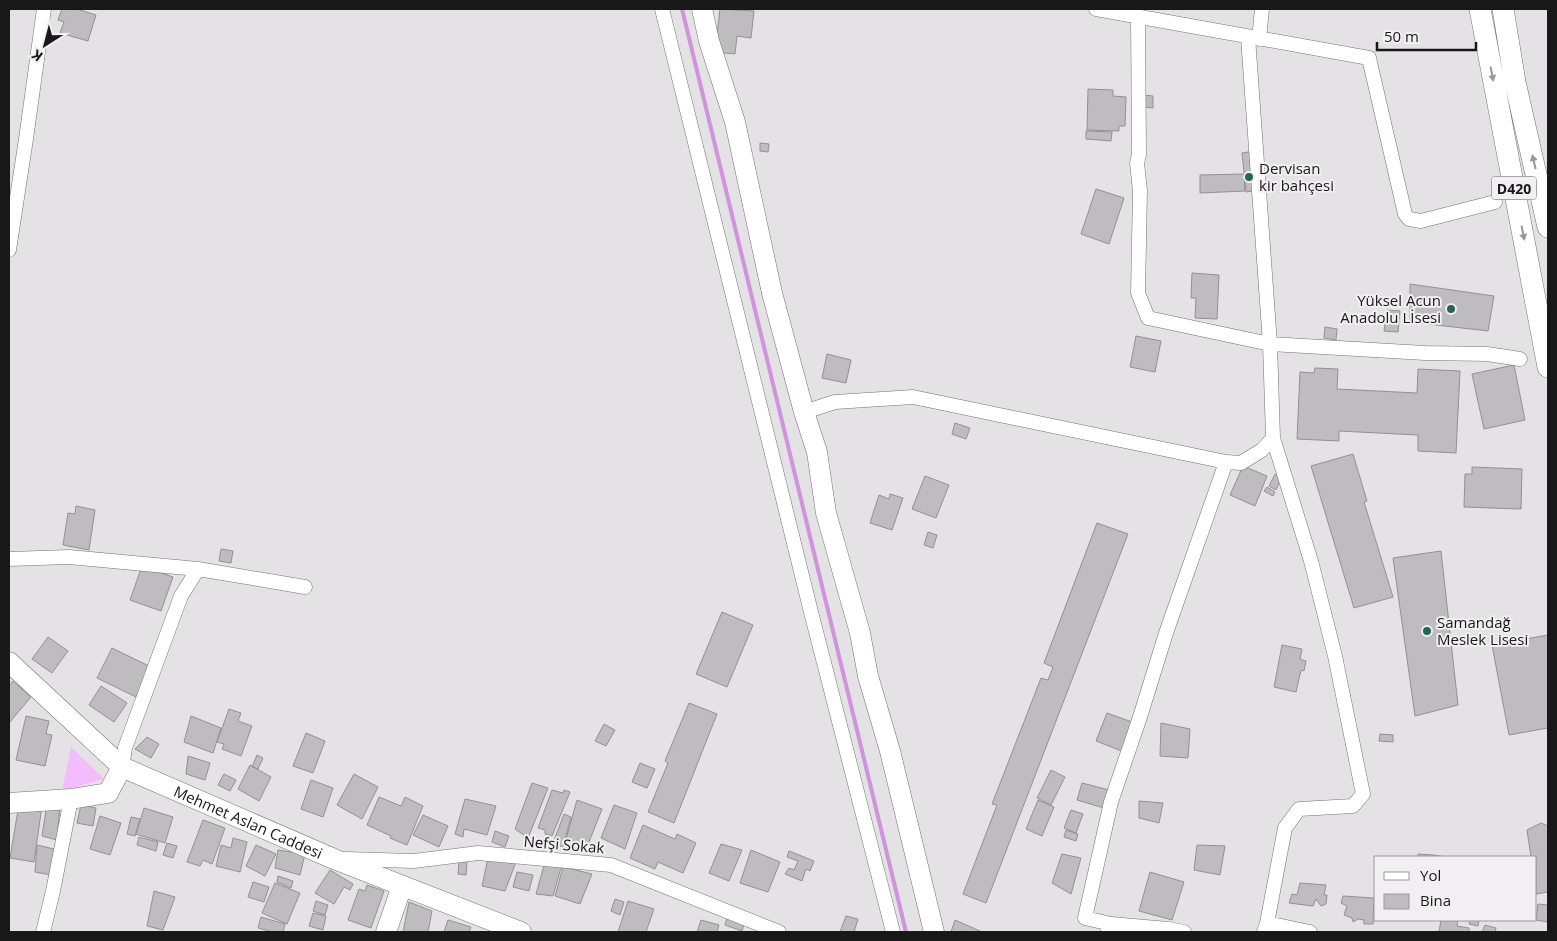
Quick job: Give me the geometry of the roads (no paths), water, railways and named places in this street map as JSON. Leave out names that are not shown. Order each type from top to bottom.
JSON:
[{"type":"main road","name":"D420","points":[[1480,9],[1548,367]]},
{"type":"main road","name":"D420","points":[[1502,9],[1515,82],[1548,227]]},
{"type":"street","points":[[9,250],[44,9]]},
{"type":"street","points":[[662,9],[892,932]]},
{"type":"street","points":[[702,9],[709,41],[735,122],[772,294],[804,412],[817,452],[826,513],[860,633],[868,676],[890,751],[934,932]]},
{"type":"street","points":[[1096,9],[1369,58],[1405,214],[1409,219],[1420,221],[1495,202]]},
{"type":"street","points":[[1262,9],[1254,38],[1273,438],[1311,561],[1334,656],[1363,794],[1353,806],[1298,809],[1285,828],[1265,928],[1310,932]]},
{"type":"street","points":[[1138,16],[1139,155],[1137,163],[1140,191],[1138,293],[1148,318],[1270,344],[1425,353],[1487,354],[1520,359]]},
{"type":"street","points":[[804,412],[835,402],[913,397],[1226,462],[1241,463],[1262,450],[1273,438]]},
{"type":"street","points":[[1184,932],[1110,928],[1085,918],[1111,802],[1166,633],[1226,462]]},
{"type":"street","points":[[9,559],[69,557],[198,569],[305,587]]},
{"type":"street","points":[[9,803],[71,799],[108,793],[122,767],[125,748],[181,596],[198,569]]},
{"type":"street","name":"Mehmet Aslan Caddesi","points":[[9,662],[122,767],[334,859],[521,932]]},
{"type":"street","points":[[43,932],[71,799]]},
{"type":"street","name":"Nefşi Sokak","points":[[334,859],[414,861],[478,853],[611,865],[779,932]]},
{"type":"street","points":[[386,932],[402,886]]},
{"type":"waterway","points":[[682,9],[906,932]]},
{"type":"place","name":"Dervisan kir bahçesi","points":[[1249,177]]},
{"type":"place","name":"Yüksel Acun Anadolu Lİsesi","points":[[1451,309]]},
{"type":"place","name":"Samandağ Meslek Lisesi","points":[[1427,631]]}]
